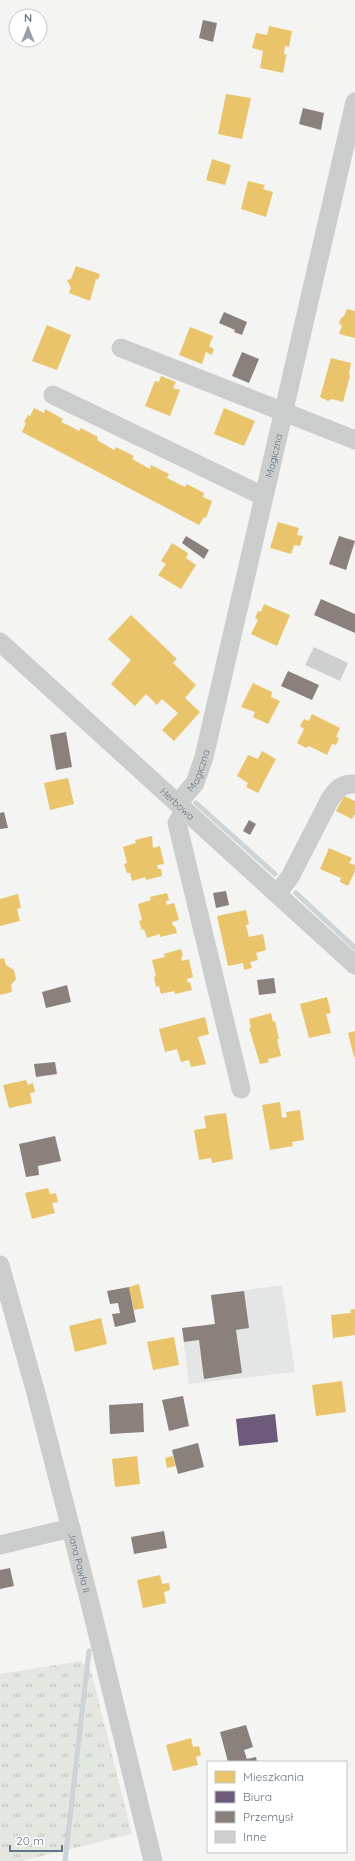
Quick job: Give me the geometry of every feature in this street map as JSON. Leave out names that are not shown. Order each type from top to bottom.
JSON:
[{"type":"street","name":"Magiczna","points":[[241,1089],[177,824],[182,807],[195,783],[204,757],[355,102]]},
{"type":"street","points":[[121,348],[283,413],[355,440]]},
{"type":"street","points":[[53,394],[263,496]]},
{"type":"street","name":"Herbowa","points":[[0,642],[355,965]]},
{"type":"street","points":[[277,894],[290,877],[330,799],[338,788],[347,783],[355,784]]},
{"type":"street","name":"Jana Pawła II","points":[[0,1265],[36,1393],[71,1528],[153,1861]]},
{"type":"street","points":[[0,1545],[71,1528]]},
{"type":"shaded area","points":[[282,1285],[295,1372],[189,1384],[182,1328],[215,1324],[211,1295]]},
{"type":"green space","points":[[81,1661],[91,1671],[132,1834],[22,1861],[0,1861],[0,1674]]},
{"type":"building: Mieszkania","points":[[269,26],[292,31],[289,47],[285,46],[284,54],[287,55],[283,73],[260,68],[263,51],[252,48],[256,33],[267,35]]},
{"type":"building: Mieszkania","points":[[226,94],[251,98],[242,139],[218,134]]},
{"type":"building: Mieszkania","points":[[212,159],[231,165],[225,185],[206,180]]},
{"type":"building: Mieszkania","points":[[248,181],[265,185],[263,189],[273,192],[266,217],[241,209]]},
{"type":"building: Mieszkania","points":[[76,266],[100,274],[98,280],[96,279],[90,301],[69,293],[71,288],[67,280],[71,279]]},
{"type":"building: Mieszkania","points":[[347,309],[355,311],[355,338],[339,334],[342,326],[339,323]]},
{"type":"building: Mieszkania","points":[[47,325],[71,335],[57,370],[32,361]]},
{"type":"building: Mieszkania","points":[[190,327],[213,336],[209,346],[214,349],[212,355],[206,352],[202,364],[179,355]]},
{"type":"building: Mieszkania","points":[[331,358],[351,363],[350,376],[343,402],[332,399],[328,401],[320,397]]},
{"type":"building: Mieszkania","points":[[161,376],[176,382],[173,388],[180,390],[170,416],[145,406],[155,381],[159,382]]},
{"type":"building: Mieszkania","points":[[34,408],[44,413],[45,409],[63,419],[61,422],[79,431],[81,428],[98,437],[97,440],[114,450],[116,447],[134,456],[132,459],[150,469],[151,465],[169,474],[167,478],[185,487],[187,484],[204,493],[203,497],[212,501],[206,518],[204,517],[199,525],[22,432],[26,423],[24,422],[28,415],[30,416]]},
{"type":"building: Mieszkania","points":[[224,408],[255,421],[244,446],[214,434]]},
{"type":"building: Mieszkania","points":[[278,522],[299,528],[297,535],[303,536],[300,546],[294,545],[291,554],[270,548]]},
{"type":"building: Mieszkania","points":[[172,543],[188,553],[186,558],[196,565],[181,589],[158,575],[166,564],[161,561]]},
{"type":"building: Mieszkania","points":[[264,604],[290,615],[277,646],[251,634],[258,620],[255,618],[258,611],[261,612]]},
{"type":"building: Mieszkania","points":[[131,615],[177,659],[173,663],[196,685],[185,698],[200,712],[174,741],[162,730],[178,713],[162,699],[157,705],[146,694],[135,706],[111,684],[131,660],[108,639]]},
{"type":"building: Mieszkania","points":[[253,683],[272,692],[271,697],[280,701],[268,724],[253,717],[255,712],[241,707]]},
{"type":"building: Mieszkania","points":[[312,714],[340,728],[336,737],[339,738],[336,745],[332,744],[327,755],[309,746],[306,748],[297,743],[304,729],[300,726],[304,719],[309,721]]},
{"type":"building: Mieszkania","points":[[262,751],[276,759],[258,793],[246,787],[248,783],[237,776],[248,755],[258,759]]},
{"type":"building: Mieszkania","points":[[68,778],[74,804],[50,810],[44,783]]},
{"type":"building: Mieszkania","points":[[344,796],[355,801],[355,814],[352,819],[336,811]]},
{"type":"building: Mieszkania","points":[[152,836],[153,848],[160,846],[164,864],[157,865],[158,869],[161,869],[162,876],[146,880],[145,877],[132,881],[130,873],[127,873],[124,864],[127,863],[123,847],[136,843],[135,840]]},
{"type":"building: Mieszkania","points":[[329,848],[352,858],[349,863],[355,865],[355,871],[348,886],[340,882],[341,878],[320,869]]},
{"type":"building: Mieszkania","points":[[167,893],[169,900],[166,901],[167,905],[174,903],[179,920],[172,922],[177,933],[160,937],[160,934],[147,938],[139,921],[142,920],[138,904],[151,900],[150,897]]},
{"type":"building: Mieszkania","points":[[18,894],[21,908],[17,909],[20,921],[0,926],[0,899]]},
{"type":"building: Mieszkania","points":[[246,910],[249,924],[246,925],[249,937],[263,934],[266,950],[256,953],[258,960],[250,962],[252,968],[244,970],[243,963],[228,966],[217,916]]},
{"type":"building: Mieszkania","points":[[181,949],[183,956],[181,957],[182,961],[189,959],[193,977],[187,979],[188,983],[190,982],[192,990],[175,994],[174,991],[161,994],[159,986],[156,987],[154,977],[156,976],[152,960],[165,957],[164,954]]},
{"type":"building: Mieszkania","points":[[4,958],[6,965],[14,970],[16,979],[11,985],[12,992],[0,995],[0,959]]},
{"type":"building: Mieszkania","points":[[327,997],[331,1013],[326,1014],[331,1033],[309,1038],[300,1004]]},
{"type":"building: Mieszkania","points":[[271,1013],[273,1022],[275,1021],[281,1056],[268,1059],[269,1062],[260,1064],[249,1028],[251,1028],[249,1019]]},
{"type":"building: Mieszkania","points":[[205,1017],[209,1034],[198,1037],[206,1064],[191,1067],[189,1060],[181,1062],[177,1049],[165,1052],[159,1029]]},
{"type":"building: Mieszkania","points":[[355,1031],[355,1057],[354,1057],[348,1033]]},
{"type":"building: Mieszkania","points":[[26,1080],[28,1085],[33,1083],[35,1092],[30,1093],[32,1103],[9,1108],[3,1085]]},
{"type":"building: Mieszkania","points":[[280,1102],[282,1118],[287,1117],[286,1112],[300,1110],[304,1140],[292,1142],[293,1146],[270,1150],[262,1105]]},
{"type":"building: Mieszkania","points":[[226,1113],[233,1159],[212,1163],[211,1158],[199,1160],[194,1130],[206,1128],[204,1116]]},
{"type":"building: Mieszkania","points":[[48,1188],[50,1194],[56,1193],[58,1202],[52,1203],[55,1213],[32,1219],[25,1193]]},
{"type":"building: Mieszkania","points":[[139,1284],[144,1308],[134,1310],[129,1287]]},
{"type":"building: Mieszkania","points":[[355,1309],[355,1335],[333,1338],[331,1315],[351,1313],[350,1310]]},
{"type":"building: Mieszkania","points":[[101,1318],[107,1344],[75,1352],[69,1326]]},
{"type":"building: Mieszkania","points":[[174,1337],[179,1365],[153,1370],[147,1342]]},
{"type":"building: Mieszkania","points":[[342,1381],[346,1412],[316,1416],[312,1385]]},
{"type":"building: Mieszkania","points":[[137,1456],[140,1484],[115,1487],[112,1459]]},
{"type":"building: Mieszkania","points":[[173,1456],[176,1466],[167,1468],[165,1458]]},
{"type":"building: Mieszkania","points":[[160,1575],[162,1584],[169,1583],[170,1590],[164,1592],[166,1603],[143,1608],[137,1580]]},
{"type":"building: Mieszkania","points":[[191,1738],[193,1747],[199,1746],[201,1755],[196,1757],[198,1765],[173,1771],[166,1745]]},
{"type":"building: Biura","points":[[275,1414],[278,1442],[239,1446],[236,1419]]},
{"type":"building: Przemysł","points":[[203,20],[217,23],[213,42],[199,38]]},
{"type":"building: Przemysł","points":[[303,108],[324,113],[321,130],[299,124]]},
{"type":"building: Przemysł","points":[[224,312],[247,322],[242,335],[219,323]]},
{"type":"building: Przemysł","points":[[242,352],[259,359],[249,383],[232,376]]},
{"type":"building: Przemysł","points":[[186,536],[209,550],[204,559],[182,543]]},
{"type":"building: Przemysł","points":[[339,536],[355,541],[346,570],[329,564]]},
{"type":"building: Przemysł","points":[[321,599],[355,614],[355,633],[314,615]]},
{"type":"building: Przemysł","points":[[288,671],[319,685],[312,700],[281,686]]},
{"type":"building: Przemysł","points":[[66,732],[72,767],[56,770],[50,735]]},
{"type":"building: Przemysł","points":[[4,812],[8,828],[0,829],[0,813]]},
{"type":"building: Przemysł","points":[[249,820],[256,824],[250,835],[243,831]]},
{"type":"building: Przemysł","points":[[226,891],[229,905],[216,908],[213,893]]},
{"type":"building: Przemysł","points":[[274,978],[276,993],[259,995],[257,980]]},
{"type":"building: Przemysł","points":[[67,985],[71,1002],[46,1008],[42,992]]},
{"type":"building: Przemysł","points":[[55,1062],[57,1074],[36,1077],[34,1064]]},
{"type":"building: Przemysł","points":[[55,1136],[61,1161],[38,1166],[39,1175],[26,1177],[19,1144]]},
{"type":"building: Przemysł","points":[[129,1287],[136,1322],[115,1327],[112,1314],[120,1313],[118,1303],[110,1304],[107,1291]]},
{"type":"building: Przemysł","points":[[244,1291],[249,1328],[236,1330],[242,1373],[204,1379],[199,1340],[184,1342],[182,1328],[215,1324],[211,1295]]},
{"type":"building: Przemysł","points":[[183,1396],[189,1426],[169,1431],[162,1400]]},
{"type":"building: Przemysł","points":[[143,1403],[144,1432],[110,1434],[109,1405]]},
{"type":"building: Przemysł","points":[[198,1443],[204,1467],[178,1474],[172,1450]]},
{"type":"building: Przemysł","points":[[164,1531],[167,1548],[134,1554],[131,1537]]},
{"type":"building: Przemysł","points":[[10,1568],[14,1586],[0,1589],[0,1570]]},
{"type":"building: Przemysł","points":[[246,1725],[253,1747],[244,1750],[247,1759],[256,1757],[257,1761],[228,1761],[220,1732]]},
{"type":"building: Inne","points":[[314,647],[348,663],[340,681],[305,665]]},
{"type":"waterway","points":[[196,803],[275,874]]},
{"type":"waterway","points":[[296,893],[355,948]]},
{"type":"waterway","points":[[65,1861],[89,1651]]}]
